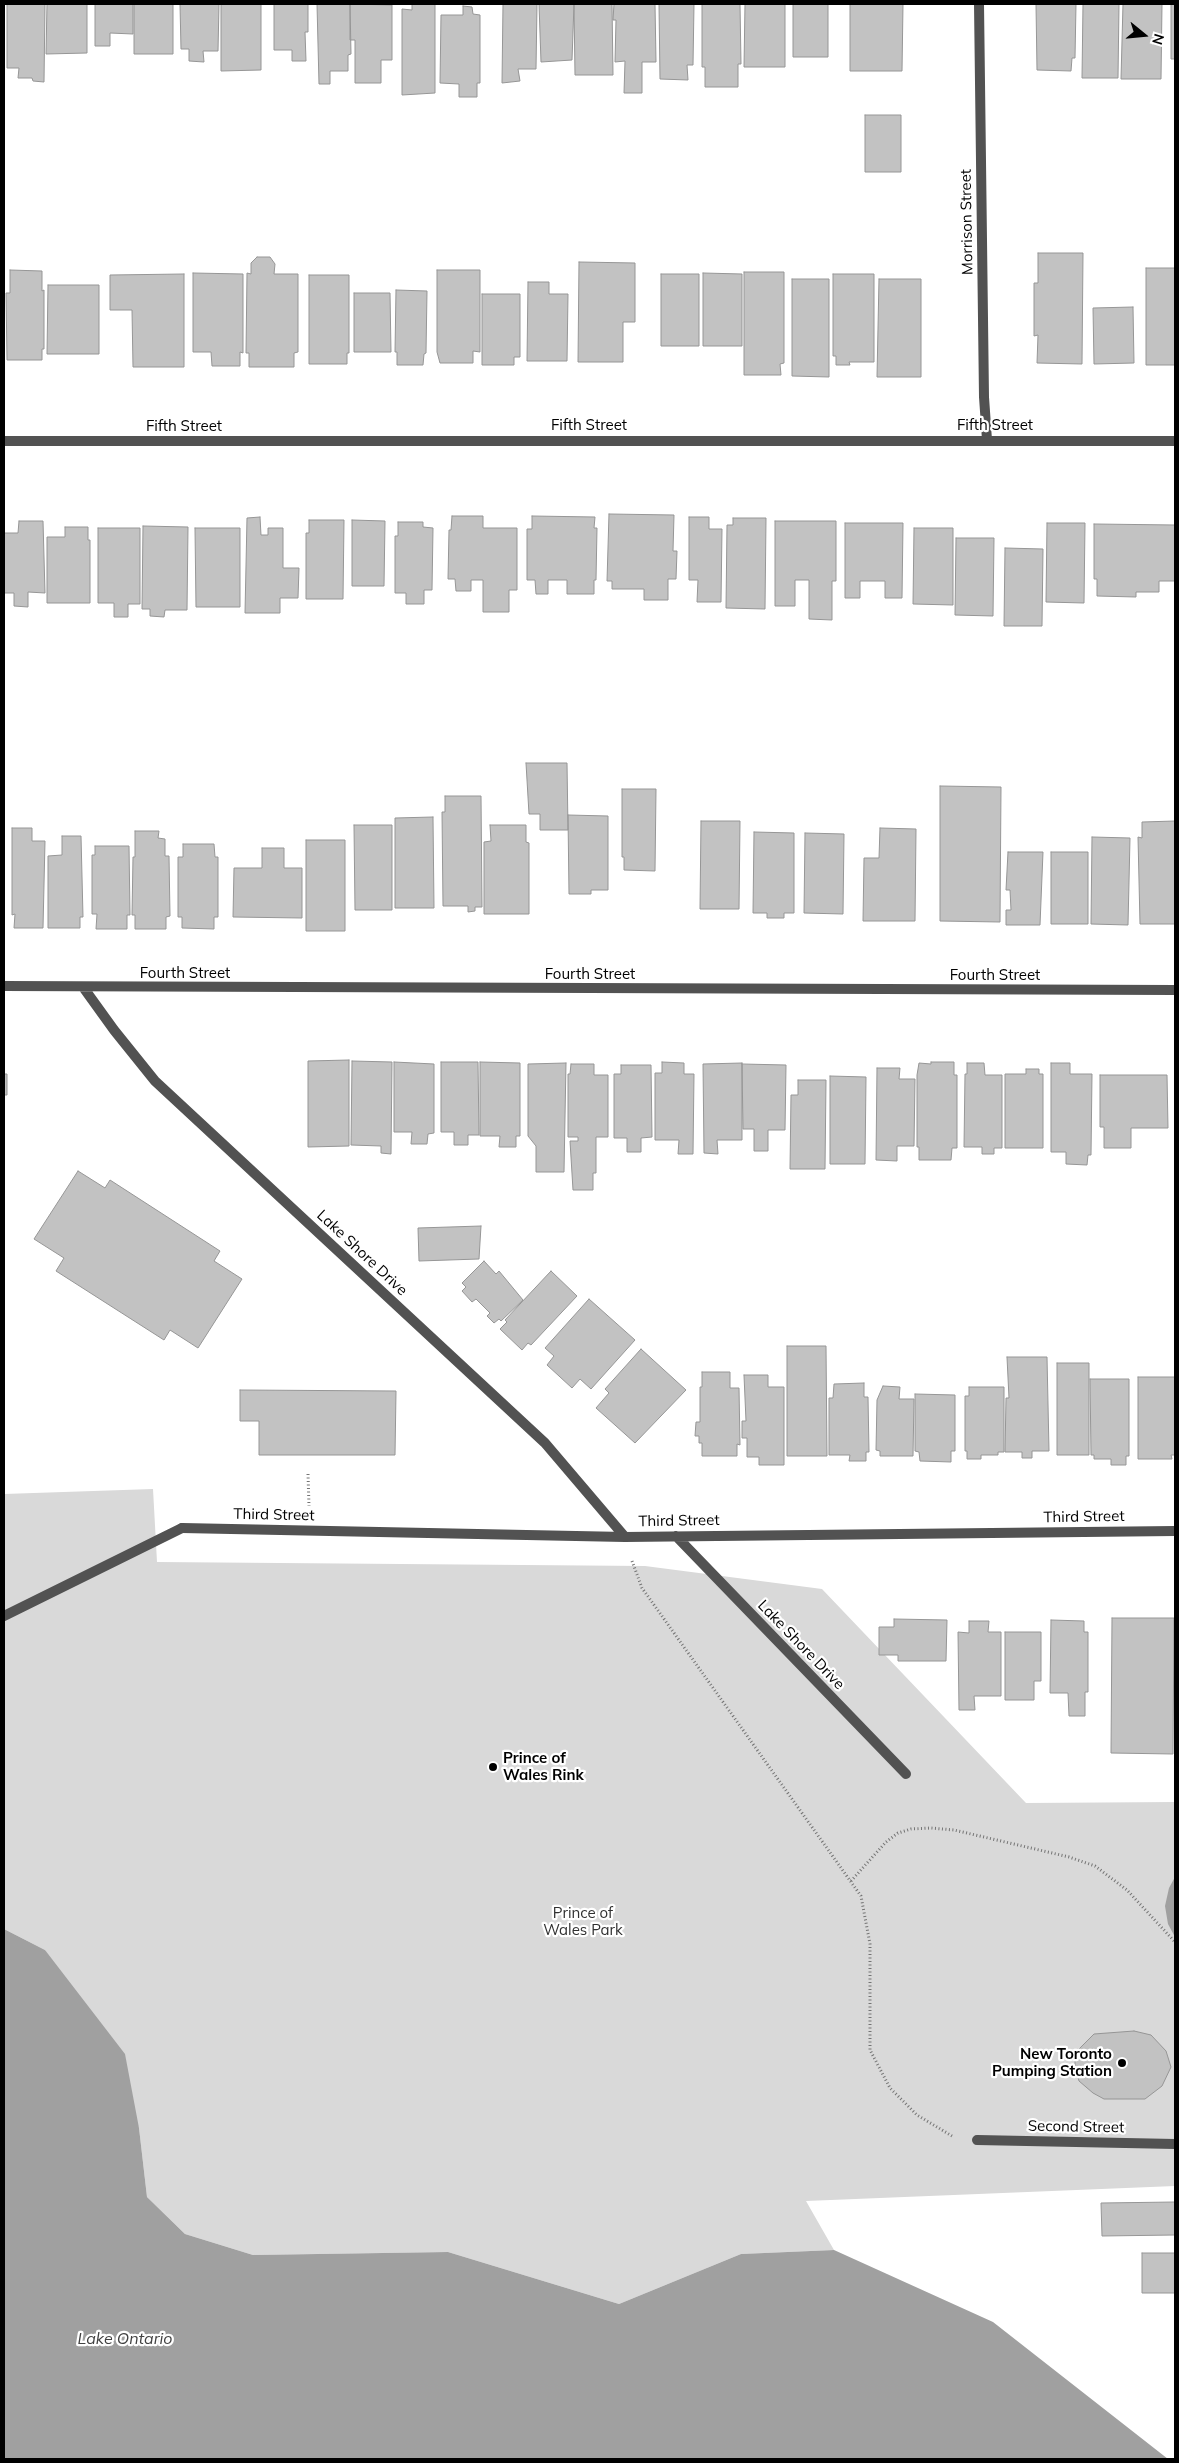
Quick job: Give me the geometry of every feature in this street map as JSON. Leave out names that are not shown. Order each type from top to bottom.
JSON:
[{"type":"street","name":"Morrison Street","points":[[978,4],[984,397],[987,440]]},
{"type":"street","name":"Fifth Street","points":[[4,441],[1175,441]]},
{"type":"street","name":"Fourth Street","points":[[4,986],[83,988],[1175,990]]},
{"type":"street","name":"Lake Shore Drive","points":[[83,988],[155,1081],[545,1443],[625,1537]]},
{"type":"street","name":"Third Street","points":[[4,1616],[182,1528],[625,1537],[1175,1531]]},
{"type":"street","name":"Lake Shore Drive","points":[[676,1536],[906,1774]]},
{"type":"street","name":"Second Street","points":[[977,2140],[1175,2144]]},
{"type":"path","points":[[308,1474],[309,1530]]},
{"type":"path","points":[[634,1569],[642,1588],[861,1896],[870,1944],[870,2050],[890,2088],[917,2116],[953,2137],[977,2140]]},
{"type":"path","points":[[851,1881],[886,1842],[898,1833],[911,1829],[954,1830],[1069,1856],[1094,1866],[1127,1890],[1175,1942]]},
{"type":"green space","name":"Prince of Wales Park","points":[[153,1489],[157,1562],[645,1566],[822,1589],[1026,1803],[1175,1802],[1175,2186],[806,2201],[834,2250],[741,2254],[619,2304],[448,2252],[253,2255],[185,2234],[147,2197],[139,2128],[45,1950],[4,1929],[4,1494]]},
{"type":"water","points":[[1175,1877],[1175,1937],[1168,1924],[1165,1906],[1169,1888]]},
{"type":"water","name":"Lake Ontario","points":[[4,1929],[45,1950],[125,2054],[139,2128],[147,2197],[185,2234],[253,2255],[448,2252],[619,2304],[741,2254],[834,2250],[993,2322],[1168,2459],[4,2459]]},
{"type":"building","points":[[7,4],[45,4],[44,82],[33,81],[32,78],[18,78],[19,68],[7,68]]},
{"type":"building","points":[[47,4],[87,4],[87,53],[46,54]]},
{"type":"building","points":[[95,4],[133,4],[133,34],[110,33],[110,46],[95,46]]},
{"type":"building","points":[[134,4],[173,4],[173,54],[134,54]]},
{"type":"building","points":[[180,4],[219,4],[218,51],[203,51],[204,62],[189,61],[189,49],[181,49]]},
{"type":"building","points":[[221,4],[261,4],[261,70],[221,71]]},
{"type":"building","points":[[274,4],[308,4],[308,32],[305,32],[306,61],[292,61],[292,50],[274,50]]},
{"type":"building","points":[[317,4],[350,4],[351,54],[348,55],[348,71],[330,71],[330,84],[319,84]]},
{"type":"building","points":[[350,4],[392,5],[392,60],[381,60],[381,83],[355,83],[355,40],[350,40]]},
{"type":"building","points":[[412,4],[435,4],[435,93],[402,95],[402,9],[412,10]]},
{"type":"building","points":[[503,4],[537,4],[536,69],[518,69],[520,81],[502,83]]},
{"type":"building","points":[[539,4],[574,4],[572,60],[541,62]]},
{"type":"building","points":[[574,4],[612,4],[613,75],[575,75]]},
{"type":"building","points":[[614,4],[655,4],[656,62],[642,62],[642,93],[624,93],[625,61],[615,62],[616,20],[613,20]]},
{"type":"building","points":[[659,4],[694,4],[693,65],[687,65],[688,80],[660,79]]},
{"type":"building","points":[[702,4],[740,4],[741,64],[738,64],[738,87],[705,87],[705,67],[702,67]]},
{"type":"building","points":[[745,4],[785,4],[785,67],[744,67]]},
{"type":"building","points":[[793,4],[828,4],[828,57],[793,57]]},
{"type":"building","points":[[850,4],[903,4],[902,71],[850,71]]},
{"type":"building","points":[[1036,4],[1076,4],[1075,58],[1072,58],[1071,71],[1037,70]]},
{"type":"building","points":[[1083,4],[1119,4],[1118,78],[1082,78]]},
{"type":"building","points":[[1123,4],[1162,4],[1161,79],[1121,79]]},
{"type":"building","points":[[1171,4],[1175,4],[1175,59],[1171,59]]},
{"type":"building","points":[[463,6],[472,7],[473,14],[480,15],[480,83],[477,83],[477,97],[459,97],[459,84],[440,83],[441,15],[463,15]]},
{"type":"building","points":[[865,115],[901,115],[901,172],[865,172]]},
{"type":"building","points":[[1038,253],[1083,253],[1082,364],[1037,363],[1038,335],[1034,336],[1034,283],[1038,283]]},
{"type":"building","points":[[257,257],[270,257],[275,264],[274,274],[298,274],[298,352],[294,353],[294,367],[249,367],[249,353],[246,353],[247,273],[251,274],[251,263]]},
{"type":"building","points":[[579,262],[635,263],[635,322],[623,322],[623,362],[578,362]]},
{"type":"building","points":[[1146,268],[1175,268],[1175,365],[1146,365]]},
{"type":"building","points":[[10,270],[42,271],[42,291],[44,290],[44,349],[42,349],[42,360],[7,360],[6,293],[10,293]]},
{"type":"building","points":[[437,270],[480,270],[480,352],[473,351],[473,363],[440,363],[437,352]]},
{"type":"building","points":[[744,272],[784,272],[784,363],[780,364],[781,375],[744,375]]},
{"type":"building","points":[[193,273],[243,274],[243,353],[240,352],[240,366],[212,366],[211,352],[193,352]]},
{"type":"building","points":[[703,273],[742,274],[742,346],[703,346]]},
{"type":"building","points":[[184,274],[184,367],[133,367],[132,310],[110,310],[110,275]]},
{"type":"building","points":[[661,274],[699,274],[699,346],[661,346]]},
{"type":"building","points":[[833,274],[874,274],[874,362],[849,362],[850,365],[836,365],[836,356],[833,356]]},
{"type":"building","points":[[309,275],[349,275],[349,353],[347,353],[347,364],[309,364]]},
{"type":"building","points":[[792,279],[829,279],[829,377],[792,376]]},
{"type":"building","points":[[879,279],[921,279],[921,377],[877,377]]},
{"type":"building","points":[[528,282],[549,282],[549,294],[568,294],[567,361],[527,361]]},
{"type":"building","points":[[48,285],[99,285],[99,354],[47,354]]},
{"type":"building","points":[[396,290],[427,291],[426,353],[424,354],[423,365],[397,365],[397,352],[395,352]]},
{"type":"building","points":[[354,293],[390,293],[391,352],[354,352]]},
{"type":"building","points":[[482,294],[520,294],[520,357],[514,357],[514,365],[482,365]]},
{"type":"building","points":[[1133,307],[1134,363],[1094,364],[1093,308]]},
{"type":"building","points":[[609,514],[674,515],[673,551],[677,551],[676,579],[668,579],[668,600],[644,600],[644,589],[612,589],[612,581],[607,581]]},
{"type":"building","points":[[452,516],[483,516],[483,528],[517,528],[517,590],[509,590],[509,612],[483,612],[483,580],[471,580],[471,591],[456,591],[455,579],[448,579],[449,530],[451,530]]},
{"type":"building","points":[[532,516],[595,517],[594,528],[597,528],[594,594],[567,594],[567,580],[548,580],[548,594],[536,594],[535,580],[527,580],[527,529],[532,529]]},
{"type":"building","points":[[260,517],[261,535],[268,535],[268,528],[283,528],[283,568],[299,568],[298,598],[280,598],[280,613],[245,613],[247,518]]},
{"type":"building","points":[[689,517],[709,517],[709,529],[722,529],[721,602],[697,602],[698,580],[689,580]]},
{"type":"building","points":[[733,518],[766,518],[765,609],[726,608],[727,525],[733,525]]},
{"type":"building","points":[[309,520],[344,520],[343,599],[306,599],[306,533],[309,533]]},
{"type":"building","points":[[352,520],[385,521],[384,586],[352,586]]},
{"type":"building","points":[[19,521],[43,521],[45,593],[28,592],[28,607],[14,606],[14,593],[4,593],[4,533],[18,533]]},
{"type":"building","points":[[775,521],[836,521],[836,581],[832,581],[832,620],[809,619],[809,580],[795,580],[795,606],[775,606]]},
{"type":"building","points":[[398,522],[423,522],[423,527],[433,528],[432,590],[424,590],[424,604],[406,604],[406,593],[395,593],[395,536],[398,536]]},
{"type":"building","points":[[845,523],[903,523],[902,598],[885,598],[885,581],[860,581],[860,598],[845,598]]},
{"type":"building","points":[[1047,523],[1085,523],[1084,603],[1046,602]]},
{"type":"building","points":[[1094,524],[1175,525],[1175,581],[1159,581],[1159,592],[1136,592],[1136,597],[1097,596],[1097,579],[1094,579]]},
{"type":"building","points":[[143,526],[188,527],[187,610],[165,610],[164,617],[150,616],[150,609],[142,609]]},
{"type":"building","points":[[65,527],[88,527],[88,540],[90,540],[90,603],[47,603],[47,537],[65,537]]},
{"type":"building","points":[[98,528],[140,528],[140,604],[128,604],[128,617],[114,617],[114,603],[98,603]]},
{"type":"building","points":[[195,528],[240,528],[240,607],[196,607]]},
{"type":"building","points":[[914,528],[953,528],[953,605],[913,604]]},
{"type":"building","points":[[956,538],[994,538],[993,616],[955,615]]},
{"type":"building","points":[[1005,548],[1043,549],[1042,626],[1004,626]]},
{"type":"building","points":[[526,763],[567,763],[568,830],[540,830],[540,814],[529,814]]},
{"type":"building","points":[[940,786],[1001,787],[1000,922],[940,921]]},
{"type":"building","points":[[622,789],[656,789],[655,871],[624,870],[624,857],[622,857]]},
{"type":"building","points":[[445,796],[481,796],[482,907],[475,907],[475,911],[468,912],[468,906],[443,906],[442,812],[445,812]]},
{"type":"building","points":[[568,815],[608,816],[608,890],[591,890],[591,894],[569,894]]},
{"type":"building","points":[[433,817],[434,908],[395,908],[395,818]]},
{"type":"building","points":[[701,821],[740,821],[739,909],[700,909]]},
{"type":"building","points":[[1175,821],[1175,924],[1140,924],[1138,837],[1142,838],[1142,822]]},
{"type":"building","points":[[354,825],[392,825],[392,910],[355,910]]},
{"type":"building","points":[[490,825],[526,825],[526,842],[529,843],[529,914],[484,914],[484,842],[491,841]]},
{"type":"building","points":[[12,828],[32,828],[32,841],[45,841],[43,928],[14,928],[15,914],[12,915]]},
{"type":"building","points":[[880,828],[916,829],[915,921],[863,921],[864,858],[879,858]]},
{"type":"building","points":[[135,831],[159,831],[158,838],[165,839],[165,856],[169,856],[170,916],[166,917],[166,929],[135,929],[135,915],[132,915]]},
{"type":"building","points":[[754,832],[794,833],[794,913],[784,913],[784,918],[767,918],[767,913],[753,913]]},
{"type":"building","points":[[805,833],[844,834],[843,914],[804,913]]},
{"type":"building","points":[[62,836],[81,836],[83,917],[80,917],[80,928],[48,928],[48,856],[62,855]]},
{"type":"building","points":[[1092,837],[1130,838],[1128,925],[1091,924]]},
{"type":"building","points":[[306,840],[345,840],[345,931],[306,931]]},
{"type":"building","points":[[183,844],[214,844],[215,857],[218,857],[218,917],[214,917],[214,929],[182,928],[182,917],[178,917],[178,857],[183,857]]},
{"type":"building","points":[[95,846],[129,846],[130,915],[127,915],[127,929],[96,929],[97,914],[92,914],[92,855],[95,855]]},
{"type":"building","points":[[262,848],[284,848],[284,868],[302,868],[302,918],[233,917],[234,868],[262,868]]},
{"type":"building","points":[[1008,852],[1043,852],[1040,925],[1006,925],[1006,910],[1011,910],[1010,890],[1006,890]]},
{"type":"building","points":[[1051,852],[1088,852],[1088,924],[1051,924]]},
{"type":"building","points":[[349,1060],[349,1146],[308,1147],[308,1061]]},
{"type":"building","points":[[352,1061],[392,1062],[391,1154],[381,1153],[381,1146],[351,1145]]},
{"type":"building","points":[[394,1062],[434,1064],[434,1133],[428,1134],[427,1144],[411,1144],[412,1132],[394,1132]]},
{"type":"building","points":[[441,1062],[478,1062],[479,1135],[468,1135],[468,1145],[454,1145],[454,1132],[441,1132]]},
{"type":"building","points":[[480,1062],[520,1063],[520,1136],[516,1136],[516,1147],[499,1147],[500,1136],[480,1136]]},
{"type":"building","points":[[662,1062],[684,1063],[684,1074],[694,1074],[693,1154],[678,1154],[679,1140],[655,1140],[655,1073],[662,1073]]},
{"type":"building","points":[[931,1062],[954,1062],[954,1075],[957,1075],[957,1148],[952,1148],[951,1160],[919,1160],[919,1147],[917,1147],[917,1075],[919,1063],[931,1064]]},
{"type":"building","points":[[566,1063],[564,1172],[536,1172],[536,1146],[528,1136],[528,1064]]},
{"type":"building","points":[[742,1063],[742,1140],[717,1140],[718,1154],[704,1153],[703,1064]]},
{"type":"building","points":[[967,1063],[984,1063],[985,1075],[1002,1075],[1002,1148],[994,1148],[994,1154],[982,1154],[982,1147],[964,1147],[965,1074],[967,1074]]},
{"type":"building","points":[[1051,1063],[1070,1063],[1070,1074],[1092,1074],[1091,1155],[1088,1155],[1087,1165],[1066,1164],[1066,1152],[1051,1152]]},
{"type":"building","points":[[571,1064],[594,1064],[594,1075],[608,1075],[608,1137],[596,1137],[596,1173],[593,1173],[593,1190],[573,1190],[570,1141],[578,1141],[578,1137],[568,1137],[568,1074],[570,1074]]},
{"type":"building","points":[[742,1064],[786,1065],[785,1130],[768,1130],[768,1151],[754,1151],[754,1129],[743,1129]]},
{"type":"building","points":[[621,1065],[651,1065],[652,1137],[641,1138],[641,1152],[627,1152],[627,1138],[614,1138],[614,1074],[621,1074]]},
{"type":"building","points":[[877,1068],[900,1068],[899,1079],[915,1079],[914,1146],[897,1146],[897,1161],[876,1160]]},
{"type":"building","points":[[1026,1069],[1039,1069],[1039,1074],[1043,1074],[1043,1148],[1005,1148],[1005,1074],[1026,1074]]},
{"type":"building","points":[[4,1074],[7,1074],[7,1095],[4,1095]]},
{"type":"building","points":[[1100,1075],[1167,1075],[1168,1128],[1131,1128],[1131,1148],[1104,1148],[1104,1127],[1100,1127]]},
{"type":"building","points":[[830,1076],[866,1077],[865,1164],[830,1164]]},
{"type":"building","points":[[798,1080],[826,1080],[825,1169],[790,1169],[791,1095],[798,1095]]},
{"type":"building","points":[[78,1171],[105,1188],[110,1180],[220,1251],[214,1261],[242,1279],[198,1348],[170,1330],[164,1340],[56,1271],[64,1258],[34,1239]]},
{"type":"building","points":[[481,1226],[479,1259],[419,1261],[418,1228]]},
{"type":"building","points":[[484,1261],[496,1274],[499,1271],[523,1300],[501,1321],[499,1319],[494,1323],[487,1316],[490,1313],[476,1299],[472,1302],[462,1291],[466,1287],[462,1283]]},
{"type":"building","points":[[551,1271],[577,1296],[531,1345],[528,1343],[522,1350],[500,1329],[507,1322],[505,1320]]},
{"type":"building","points":[[589,1299],[635,1340],[591,1389],[580,1379],[572,1388],[547,1365],[554,1356],[545,1348]]},
{"type":"building","points":[[787,1346],[826,1346],[827,1456],[787,1456]]},
{"type":"building","points":[[641,1349],[686,1390],[635,1443],[596,1408],[609,1393],[605,1389]]},
{"type":"building","points":[[1007,1357],[1047,1357],[1049,1451],[1032,1451],[1032,1458],[1022,1458],[1022,1452],[1005,1452],[1006,1398],[1009,1398]]},
{"type":"building","points":[[1057,1363],[1089,1363],[1089,1455],[1057,1455]]},
{"type":"building","points":[[702,1372],[730,1372],[730,1388],[739,1388],[740,1445],[737,1444],[737,1456],[702,1456],[702,1443],[699,1443],[699,1436],[695,1436],[696,1422],[700,1422]]},
{"type":"building","points":[[744,1375],[768,1375],[768,1387],[784,1387],[784,1465],[759,1465],[759,1457],[747,1457],[747,1438],[742,1438],[742,1421],[746,1421]]},
{"type":"building","points":[[1138,1377],[1175,1377],[1175,1455],[1171,1455],[1172,1459],[1138,1459]]},
{"type":"building","points":[[1090,1379],[1129,1379],[1129,1456],[1126,1456],[1126,1465],[1111,1465],[1111,1459],[1094,1459],[1094,1455],[1091,1455]]},
{"type":"building","points":[[864,1383],[864,1397],[868,1397],[869,1452],[866,1452],[866,1461],[849,1461],[850,1455],[829,1455],[829,1398],[833,1398],[834,1384]]},
{"type":"building","points":[[883,1386],[900,1387],[899,1399],[914,1399],[913,1456],[880,1456],[880,1451],[876,1450],[877,1400]]},
{"type":"building","points":[[969,1387],[1004,1387],[1004,1452],[998,1452],[998,1455],[981,1455],[981,1459],[967,1459],[967,1451],[965,1451],[965,1396],[969,1396]]},
{"type":"building","points":[[240,1390],[396,1391],[395,1455],[259,1455],[259,1421],[240,1421]]},
{"type":"building","points":[[915,1394],[955,1395],[955,1451],[951,1451],[951,1462],[920,1461],[919,1452],[915,1451]]},
{"type":"building","points":[[1112,1618],[1174,1618],[1173,1754],[1111,1753]]},
{"type":"building","points":[[894,1619],[947,1620],[946,1661],[898,1661],[898,1655],[879,1655],[879,1627],[894,1627]]},
{"type":"building","points":[[1051,1620],[1084,1621],[1084,1632],[1088,1632],[1088,1692],[1085,1692],[1085,1716],[1069,1716],[1068,1693],[1050,1693]]},
{"type":"building","points":[[969,1621],[989,1621],[988,1632],[1001,1632],[1001,1696],[974,1696],[975,1710],[959,1710],[958,1632],[969,1633]]},
{"type":"building","points":[[1005,1632],[1041,1632],[1041,1681],[1034,1681],[1034,1700],[1005,1700]]},
{"type":"building","name":"New Toronto Pumping Station","points":[[1134,2031],[1151,2035],[1166,2051],[1171,2067],[1162,2086],[1145,2099],[1104,2099],[1093,2093],[1079,2081],[1075,2059],[1079,2049],[1094,2034]]},
{"type":"building","points":[[1175,2202],[1175,2235],[1102,2236],[1101,2203]]},
{"type":"building","points":[[1142,2253],[1175,2253],[1175,2293],[1142,2293]]},
{"type":"place","name":"Prince of Wales Rink","points":[[493,1767]]},
{"type":"place","name":"New Toronto Pumping Station","points":[[1122,2063]]}]
